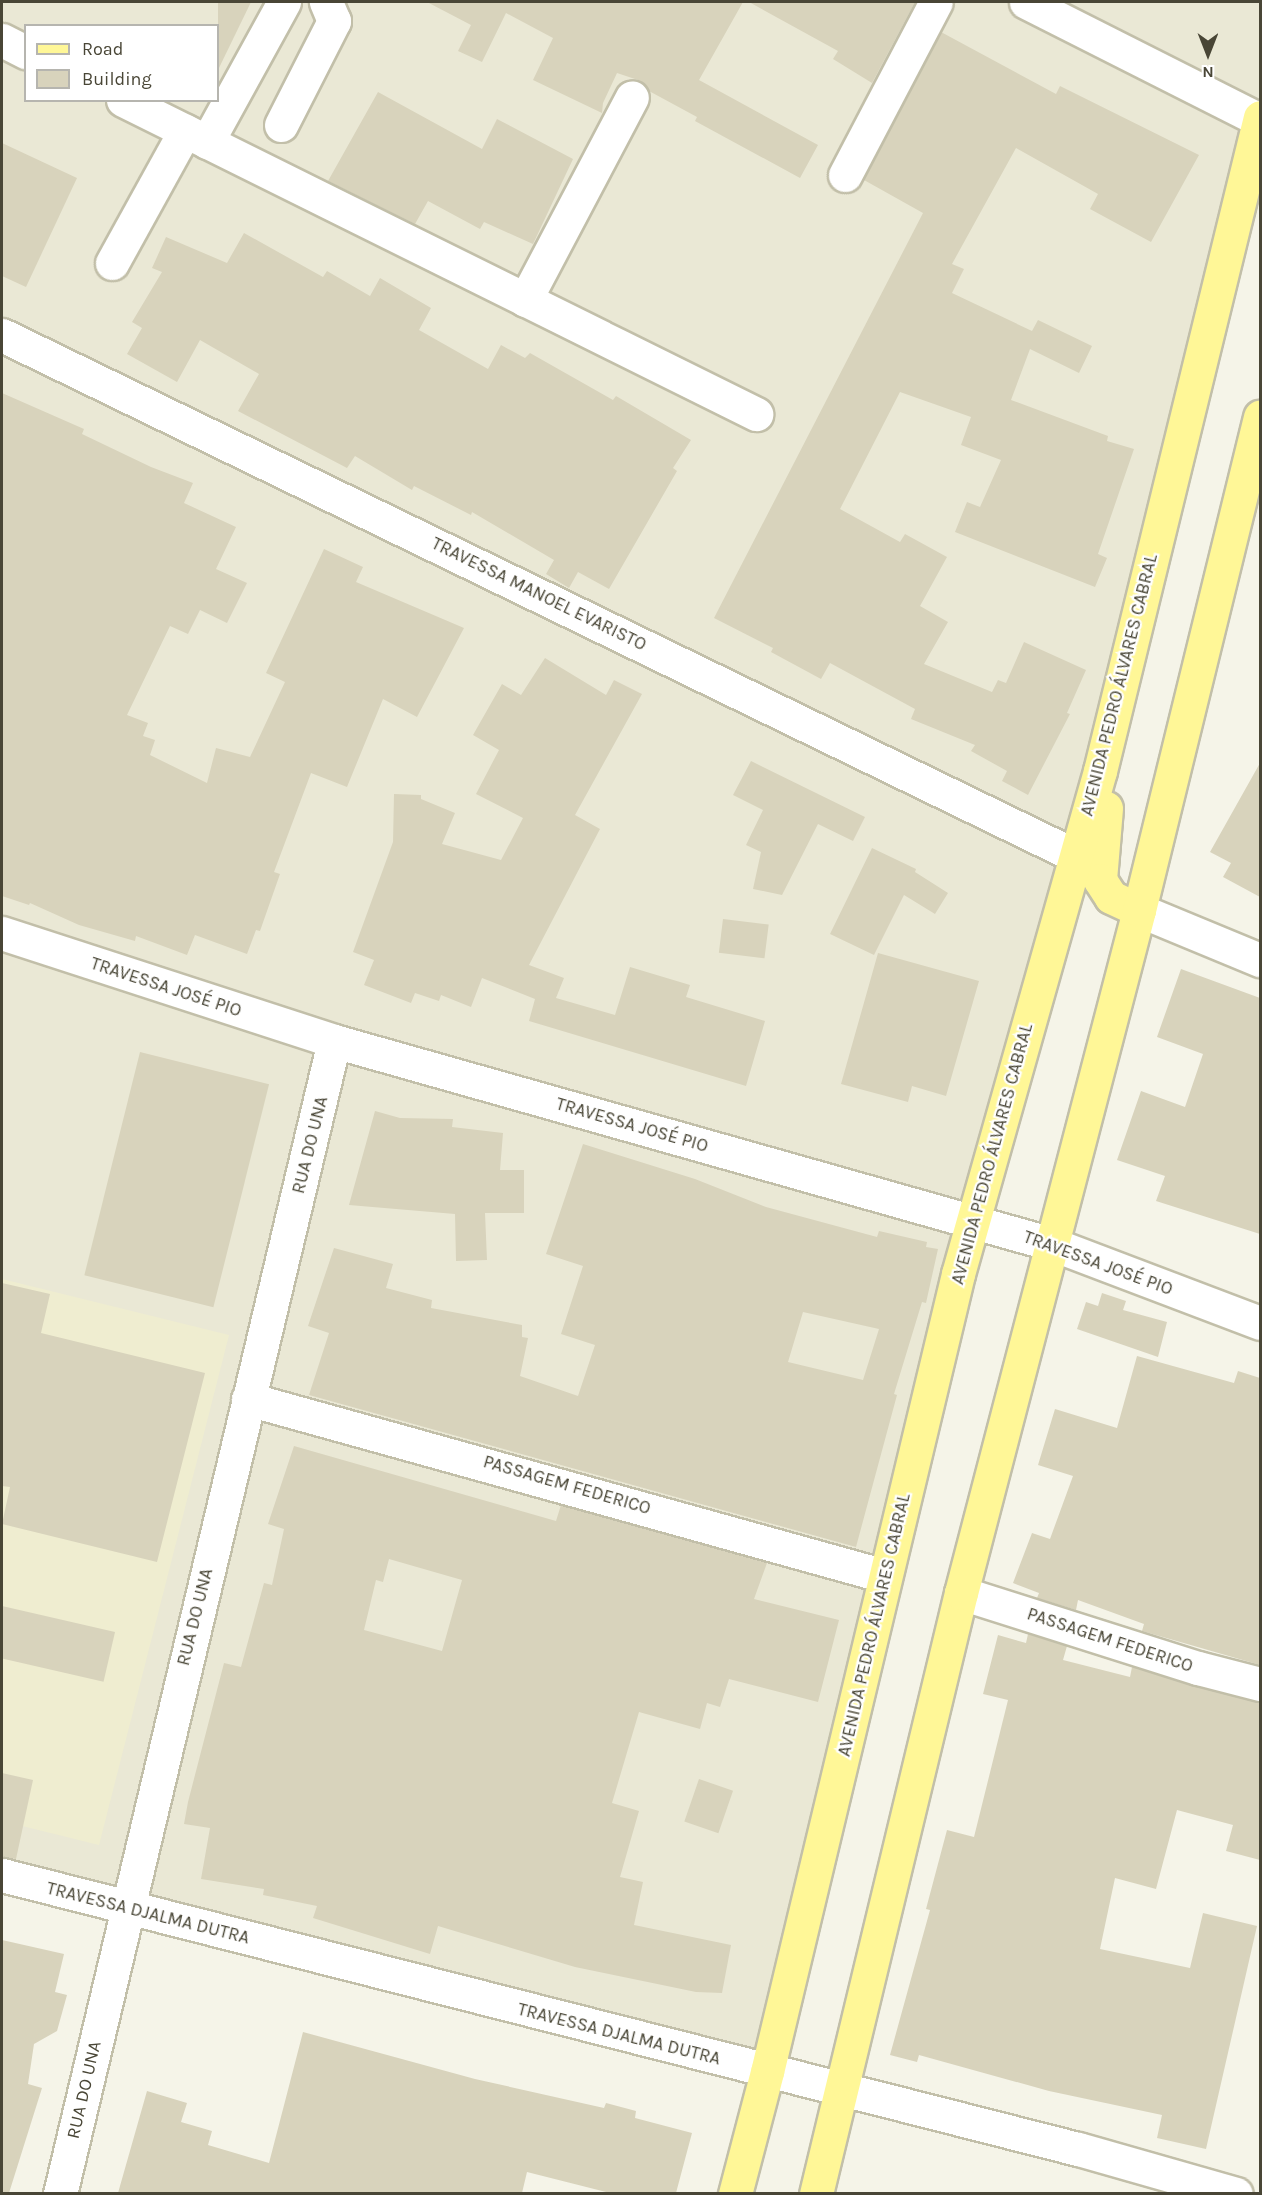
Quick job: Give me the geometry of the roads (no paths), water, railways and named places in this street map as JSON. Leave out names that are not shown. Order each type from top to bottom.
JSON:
[{"type":"main road","name":"AVENIDA PEDRO ÁLVARES CABRAL","points":[[735,2193],[767,2073],[885,1575],[973,1221],[1100,771],[1260,119]]},
{"type":"main road","points":[[816,2193],[961,1593],[1139,910],[1258,437]]},
{"type":"main road","points":[[1100,771],[1106,797],[1100,880],[1111,897],[1139,910]]},
{"type":"street","points":[[112,263],[285,2]]},
{"type":"street","points":[[281,125],[334,21],[326,2]]},
{"type":"street","points":[[845,175],[936,2]]},
{"type":"street","points":[[1026,2],[1260,119]]},
{"type":"street","points":[[2,40],[24,51]]},
{"type":"street","points":[[525,300],[632,98]]},
{"type":"street","points":[[127,102],[756,414]]},
{"type":"street","name":"TRAVESSA MANOEL EVARISTO","points":[[2,335],[1076,856]]},
{"type":"street","points":[[1139,910],[1260,960]]},
{"type":"street","name":"TRAVESSA JOSÉ PIO","points":[[2,933],[334,1041],[1052,1244],[1260,1323]]},
{"type":"street","name":"RUA DO UNA","points":[[60,2193],[334,1041]]},
{"type":"street","name":"PASSAGEM FEDERICO","points":[[248,1399],[885,1575]]},
{"type":"street","name":"PASSAGEM FEDERICO","points":[[961,1593],[1198,1668],[1260,1684]]},
{"type":"street","name":"TRAVESSA DJALMA DUTRA","points":[[2,1875],[767,2073],[1078,2149],[1236,2193]]}]
